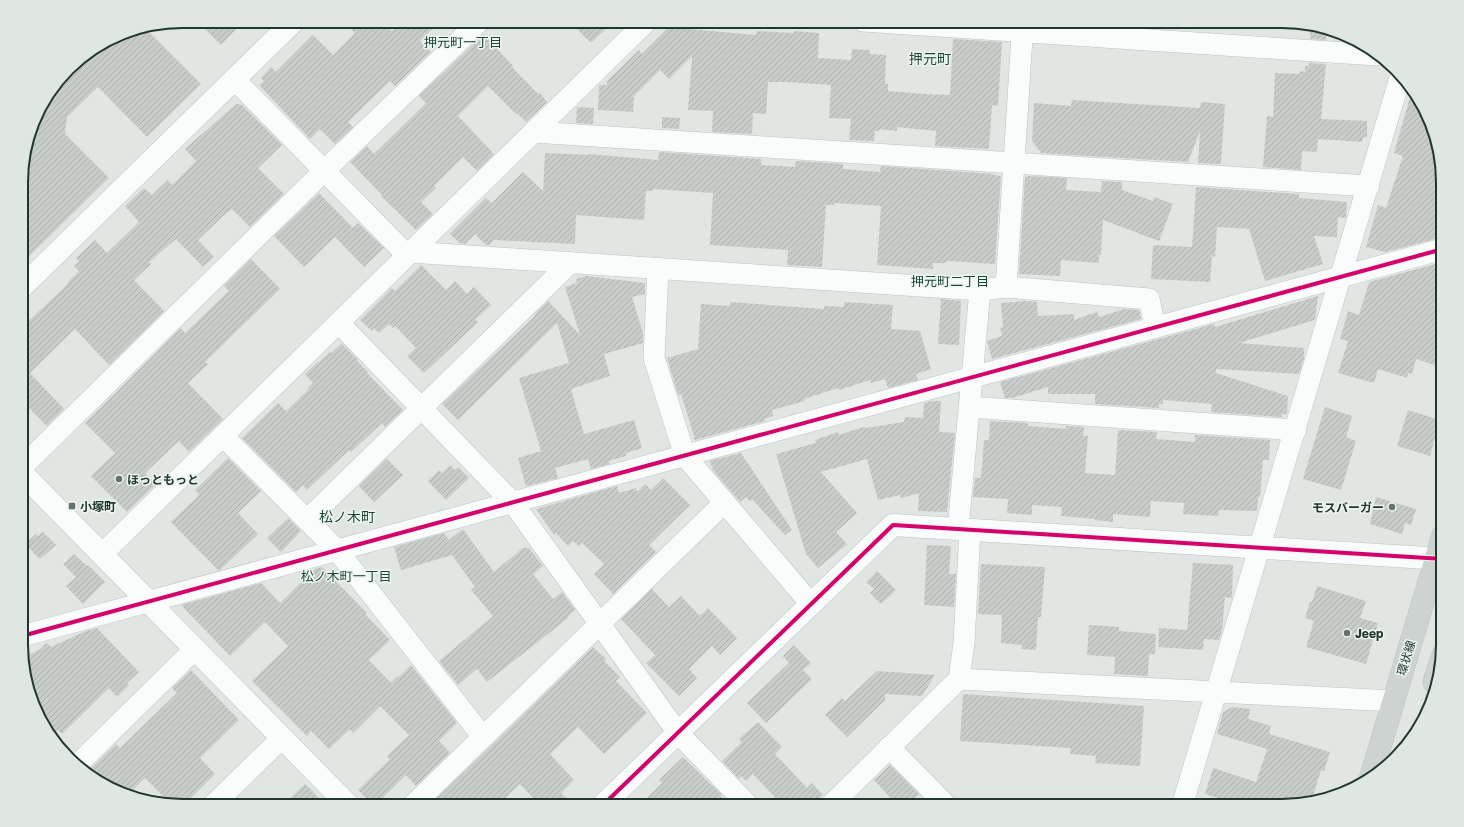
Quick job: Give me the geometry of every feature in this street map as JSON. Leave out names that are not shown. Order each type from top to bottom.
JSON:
[{"type":"main road","name":"環状線","points":[[1373,769],[1436,568]]},
{"type":"street","points":[[28,281],[287,28]]},
{"type":"street","points":[[28,461],[324,171],[473,28]]},
{"type":"street","points":[[102,554],[640,28]]},
{"type":"street","points":[[1006,287],[1023,28]]},
{"type":"street","points":[[1047,28],[1367,54]]},
{"type":"street","points":[[234,79],[408,254],[980,290],[1006,287],[1149,299],[1155,327]]},
{"type":"street","points":[[1184,799],[1296,430],[1399,82]]},
{"type":"street","points":[[533,132],[1369,186]]},
{"type":"street","points":[[28,634],[1436,251]]},
{"type":"street","points":[[307,520],[570,263]]},
{"type":"street","points":[[658,269],[654,358],[686,456],[724,503],[811,604]]},
{"type":"street","points":[[837,799],[959,679],[964,643],[964,530],[969,407],[980,290]]},
{"type":"street","points":[[339,323],[513,503],[678,733],[742,799]]},
{"type":"street","points":[[969,407],[1296,430]]},
{"type":"street","points":[[223,436],[337,550],[483,737]]},
{"type":"street","points":[[28,479],[342,799]]},
{"type":"street","points":[[419,799],[724,503]]},
{"type":"street","points":[[609,799],[893,525],[1436,559]]},
{"type":"street","points":[[81,761],[195,649]]},
{"type":"street","points":[[959,679],[1394,701]]},
{"type":"street","points":[[219,799],[282,738]]},
{"type":"street","points":[[890,747],[940,799]]},
{"type":"building","points":[[204,28],[237,28],[221,45]]},
{"type":"building","points":[[350,28],[389,28],[392,31],[395,28],[434,28],[420,41],[431,52],[395,86],[390,81],[348,122],[353,127],[335,144],[320,129],[310,139],[259,85],[264,81],[261,78],[271,67],[276,72],[313,35],[333,55],[355,33]]},
{"type":"building","points":[[576,28],[607,28],[591,43]]},
{"type":"building","points":[[668,28],[688,28],[756,35],[757,31],[819,33],[818,58],[851,60],[852,49],[870,50],[870,54],[886,55],[885,84],[888,84],[888,91],[950,95],[953,39],[1002,42],[998,106],[992,105],[989,149],[935,146],[936,131],[897,127],[897,131],[879,129],[879,131],[875,131],[874,141],[849,140],[851,119],[829,118],[831,85],[786,82],[768,82],[766,114],[753,113],[752,134],[712,132],[713,111],[688,110],[692,56],[669,79],[660,70],[634,96],[633,112],[598,110],[599,85],[607,85],[607,81],[639,50],[642,54]]},
{"type":"building","points":[[1311,31],[1326,34],[1326,40],[1310,39]]},
{"type":"building","points":[[149,32],[201,84],[147,137],[98,87],[67,117],[65,134],[109,178],[28,257],[29,162],[33,142],[44,114],[60,88],[73,73],[88,60],[114,44]]},
{"type":"building","points":[[484,34],[513,66],[512,67],[538,94],[540,93],[547,102],[526,122],[488,86],[458,116],[494,154],[477,171],[463,157],[434,186],[436,188],[421,202],[433,214],[416,230],[381,196],[382,195],[350,162],[367,146],[374,154],[426,103],[419,96]]},
{"type":"building","points":[[1309,63],[1326,64],[1321,119],[1367,121],[1367,137],[1363,137],[1362,142],[1318,139],[1317,152],[1302,151],[1301,170],[1263,167],[1267,116],[1273,117],[1275,73],[1299,74],[1300,71],[1305,72],[1305,66],[1309,66]]},
{"type":"building","points":[[1410,97],[1420,114],[1428,133],[1435,162],[1436,239],[1385,252],[1366,247],[1378,205],[1386,208],[1403,156],[1394,153]]},
{"type":"building","points":[[1072,100],[1200,108],[1201,102],[1225,104],[1221,164],[1198,163],[1200,131],[1188,162],[1041,153],[1032,141],[1034,103],[1071,106]]},
{"type":"building","points":[[236,104],[242,105],[282,145],[258,168],[284,194],[250,227],[232,209],[225,214],[198,240],[214,257],[203,267],[176,239],[149,262],[151,264],[134,280],[164,311],[109,365],[75,329],[42,361],[30,373],[64,409],[47,426],[28,407],[28,321],[68,284],[67,283],[79,271],[74,266],[79,261],[76,258],[95,240],[107,253],[139,222],[125,206],[144,188],[152,195],[168,180],[172,185],[196,161],[185,149]]},
{"type":"building","points":[[577,107],[594,108],[593,124],[576,123]]},
{"type":"building","points":[[662,117],[680,118],[679,129],[662,128]]},
{"type":"building","points":[[659,152],[761,159],[761,165],[795,167],[796,161],[843,164],[843,169],[880,172],[881,166],[993,174],[1001,176],[995,264],[946,261],[946,263],[933,263],[933,269],[877,265],[881,206],[834,203],[834,205],[826,205],[822,267],[787,265],[788,250],[710,245],[713,193],[653,189],[653,191],[646,191],[644,220],[576,215],[575,244],[494,240],[489,245],[486,245],[475,234],[465,244],[460,243],[450,234],[486,198],[492,203],[523,172],[543,191],[545,153],[589,154],[658,160]]},
{"type":"building","points":[[1025,177],[1067,178],[1066,190],[1101,192],[1102,181],[1122,182],[1122,190],[1153,201],[1154,197],[1173,204],[1159,241],[1103,220],[1101,255],[1099,255],[1099,263],[1061,260],[1060,276],[1019,274]]},
{"type":"building","points":[[1196,187],[1299,194],[1299,198],[1347,202],[1346,218],[1338,217],[1337,237],[1314,236],[1323,264],[1265,281],[1249,229],[1217,227],[1215,257],[1212,256],[1210,282],[1151,279],[1153,245],[1192,247]]},
{"type":"building","points":[[319,193],[353,228],[358,223],[384,248],[364,267],[335,237],[304,267],[274,236]]},
{"type":"building","points":[[251,259],[280,289],[205,362],[208,364],[188,383],[223,419],[189,452],[179,441],[145,473],[156,484],[127,512],[91,476],[115,453],[85,423],[181,328],[185,333],[229,291],[224,286]]},
{"type":"building","points":[[1436,264],[1436,300],[1434,306],[1436,306],[1436,366],[1416,359],[1412,374],[1408,373],[1407,378],[1378,369],[1374,383],[1338,373],[1348,341],[1340,339],[1348,311],[1359,315],[1369,282]]},
{"type":"building","points":[[421,265],[446,290],[455,281],[467,294],[474,287],[491,305],[475,320],[478,322],[424,373],[407,356],[416,348],[395,326],[393,328],[389,324],[379,333],[374,328],[372,331],[360,320],[392,288],[395,291]]},
{"type":"building","points":[[586,276],[645,283],[645,294],[632,297],[643,333],[643,343],[604,354],[610,376],[571,389],[584,434],[634,420],[642,448],[626,453],[626,456],[609,461],[610,464],[591,469],[588,459],[555,468],[558,478],[526,486],[518,458],[541,451],[519,378],[569,363],[557,323],[458,420],[442,404],[535,316],[534,315],[548,301],[580,335],[565,287],[577,283],[576,279]]},
{"type":"building","points":[[1318,296],[1315,320],[1239,343],[1304,348],[1304,358],[1299,374],[1216,369],[1216,373],[1288,396],[1287,414],[1282,414],[1282,417],[1211,412],[1212,404],[1163,400],[1163,404],[1159,404],[1159,408],[1095,404],[1095,394],[1048,394],[1048,387],[1012,398],[1005,398],[1000,382],[1214,324],[1215,327]]},
{"type":"building","points":[[941,299],[961,301],[959,345],[938,344]]},
{"type":"building","points":[[1026,301],[1037,302],[1038,316],[1074,314],[1074,320],[1097,312],[1099,317],[1124,309],[1139,310],[1141,319],[992,359],[987,341],[1002,336],[1000,328],[1003,327],[1001,303]]},
{"type":"building","points":[[730,302],[824,309],[824,306],[844,307],[844,302],[893,305],[891,329],[920,331],[931,369],[916,374],[918,380],[888,388],[885,379],[871,383],[870,380],[839,390],[838,388],[804,399],[805,401],[772,410],[773,416],[764,419],[765,421],[695,440],[693,438],[696,436],[694,436],[681,394],[678,395],[667,358],[698,349],[701,304],[730,306]]},
{"type":"building","points":[[341,344],[358,360],[357,361],[368,372],[367,373],[403,410],[385,427],[382,423],[351,452],[349,450],[307,490],[303,485],[296,492],[242,438],[278,403],[286,411],[309,389],[308,388],[313,383],[305,374]]},
{"type":"building","points":[[941,401],[939,432],[955,433],[947,512],[918,511],[919,493],[901,498],[900,495],[878,500],[867,459],[821,472],[857,513],[836,532],[847,544],[818,568],[806,554],[776,454],[816,443],[815,440],[838,432],[839,435],[864,427],[904,422],[905,417],[923,418],[924,403]]},
{"type":"building","points":[[1325,407],[1352,416],[1346,437],[1356,441],[1341,490],[1303,479]]},
{"type":"building","points":[[1408,410],[1436,419],[1436,434],[1430,456],[1397,446]]},
{"type":"building","points":[[990,421],[1028,423],[1028,426],[1066,429],[1066,426],[1084,427],[1083,436],[1088,436],[1085,473],[1115,475],[1118,430],[1157,432],[1156,439],[1195,442],[1195,435],[1270,440],[1269,460],[1263,460],[1260,497],[1258,497],[1257,511],[1219,510],[1218,516],[1183,514],[1184,503],[1151,501],[1150,517],[1113,514],[1113,522],[1061,516],[1062,507],[1032,505],[1032,515],[1007,513],[1008,499],[973,497],[975,478],[981,478],[984,440],[989,440]]},
{"type":"building","points":[[741,453],[792,530],[785,535],[752,499],[750,501],[746,497],[740,502],[712,469],[713,468],[709,461]]},
{"type":"building","points":[[228,458],[261,491],[238,513],[258,534],[220,570],[218,570],[171,522],[198,496],[199,494],[195,490]]},
{"type":"building","points":[[387,459],[403,475],[374,502],[359,486]]},
{"type":"building","points":[[450,465],[455,470],[458,467],[469,478],[446,500],[428,481],[439,470],[442,473]]},
{"type":"building","points":[[663,478],[690,505],[649,545],[656,552],[613,594],[594,574],[604,564],[582,543],[579,546],[573,541],[568,546],[556,533],[554,535],[536,509],[617,486],[619,493],[636,488],[637,492],[645,484],[651,490]]},
{"type":"building","points":[[1376,497],[1416,509],[1411,525],[1405,523],[1402,534],[1370,524]]},
{"type":"building","points":[[288,518],[301,531],[281,552],[267,538]]},
{"type":"building","points":[[463,529],[494,572],[523,548],[529,548],[543,566],[533,574],[553,599],[562,592],[575,610],[567,617],[568,618],[487,682],[477,669],[458,685],[439,661],[493,616],[471,590],[475,587],[452,555],[401,570],[394,547],[444,533],[449,540]]},
{"type":"building","points":[[43,532],[56,545],[40,559],[28,547],[28,541],[36,534],[38,536]]},
{"type":"building","points":[[927,545],[951,546],[949,574],[956,574],[954,607],[924,605]]},
{"type":"building","points":[[74,554],[87,566],[88,565],[105,582],[83,604],[66,586],[76,577],[63,564]]},
{"type":"building","points":[[1193,563],[1233,565],[1232,598],[1225,597],[1222,630],[1219,640],[1204,639],[1203,650],[1158,647],[1159,628],[1187,630]]},
{"type":"building","points":[[981,564],[1045,567],[1041,617],[1038,617],[1036,650],[1021,649],[1022,645],[1001,643],[1002,615],[978,614]]},
{"type":"building","points":[[322,567],[367,613],[365,614],[390,640],[369,660],[391,683],[411,665],[457,723],[439,741],[450,753],[416,786],[406,775],[381,799],[367,799],[358,790],[390,759],[387,756],[409,735],[380,706],[353,733],[350,729],[329,749],[311,731],[307,736],[252,681],[288,646],[265,622],[230,656],[181,605],[261,583],[280,603],[315,569]]},
{"type":"building","points":[[877,571],[896,590],[881,604],[870,593],[874,589],[866,582]]},
{"type":"building","points":[[1317,586],[1366,601],[1360,618],[1378,623],[1366,664],[1306,647],[1314,621],[1305,618]]},
{"type":"building","points":[[652,589],[669,607],[681,596],[700,616],[708,608],[737,638],[720,655],[712,646],[689,669],[697,678],[679,696],[646,663],[655,655],[621,619]]},
{"type":"building","points":[[1089,625],[1119,627],[1119,631],[1156,634],[1155,654],[1149,654],[1148,676],[1114,674],[1115,657],[1087,655]]},
{"type":"building","points":[[97,628],[139,672],[127,683],[129,685],[117,697],[109,688],[62,734],[58,730],[56,732],[44,713],[36,694],[28,655],[41,649],[46,643],[51,647],[86,631]]},
{"type":"building","points":[[794,645],[811,663],[803,670],[812,679],[766,723],[747,703],[789,663],[783,656]]},
{"type":"building","points":[[593,647],[606,659],[604,661],[620,677],[616,681],[647,713],[604,754],[578,727],[550,754],[574,780],[561,793],[567,799],[534,799],[520,784],[504,799],[436,799]]},
{"type":"building","points":[[191,670],[239,720],[200,758],[215,774],[191,798],[192,799],[165,798],[145,778],[132,791],[114,783],[90,769],[116,744],[120,748],[177,693],[172,688]]},
{"type":"building","points":[[877,671],[935,675],[922,696],[885,694],[885,700],[847,737],[825,715],[842,698],[845,701]]},
{"type":"building","points":[[963,694],[1144,706],[1140,766],[1095,763],[1096,756],[1070,754],[1071,748],[960,741]]},
{"type":"building","points":[[1232,707],[1250,709],[1248,719],[1271,726],[1269,734],[1330,752],[1324,771],[1321,770],[1313,796],[1292,799],[1221,799],[1205,794],[1213,768],[1256,782],[1267,749],[1217,734],[1223,712]]},
{"type":"building","points":[[758,722],[782,747],[775,754],[807,788],[812,783],[823,795],[819,799],[776,799],[753,774],[746,781],[741,776],[739,779],[722,761],[742,742],[739,739]]},
{"type":"building","points":[[683,757],[722,795],[720,796],[723,799],[646,799],[662,783],[659,780]]},
{"type":"building","points":[[890,765],[919,794],[914,799],[892,799],[874,780]]},
{"type":"building","points":[[305,784],[320,799],[289,799]]},
{"type":"cycle path","points":[[28,634],[1436,251]]},
{"type":"cycle path","points":[[609,799],[893,525],[1436,559]]},
{"type":"place","name":"ほっともっと","points":[[119,479]]},
{"type":"place","name":"小塚町","points":[[72,506]]},
{"type":"place","name":"モスバーガー","points":[[1392,507]]},
{"type":"place","name":"Jeep","points":[[1347,633]]},
{"type":"district","name":"押元町一丁目","points":[[463,42]]},
{"type":"district","name":"押元町","points":[[930,58]]},
{"type":"district","name":"押元町二丁目","points":[[950,281]]},
{"type":"district","name":"松ノ木町","points":[[347,516]]},
{"type":"district","name":"松ノ木町一丁目","points":[[346,576]]}]
